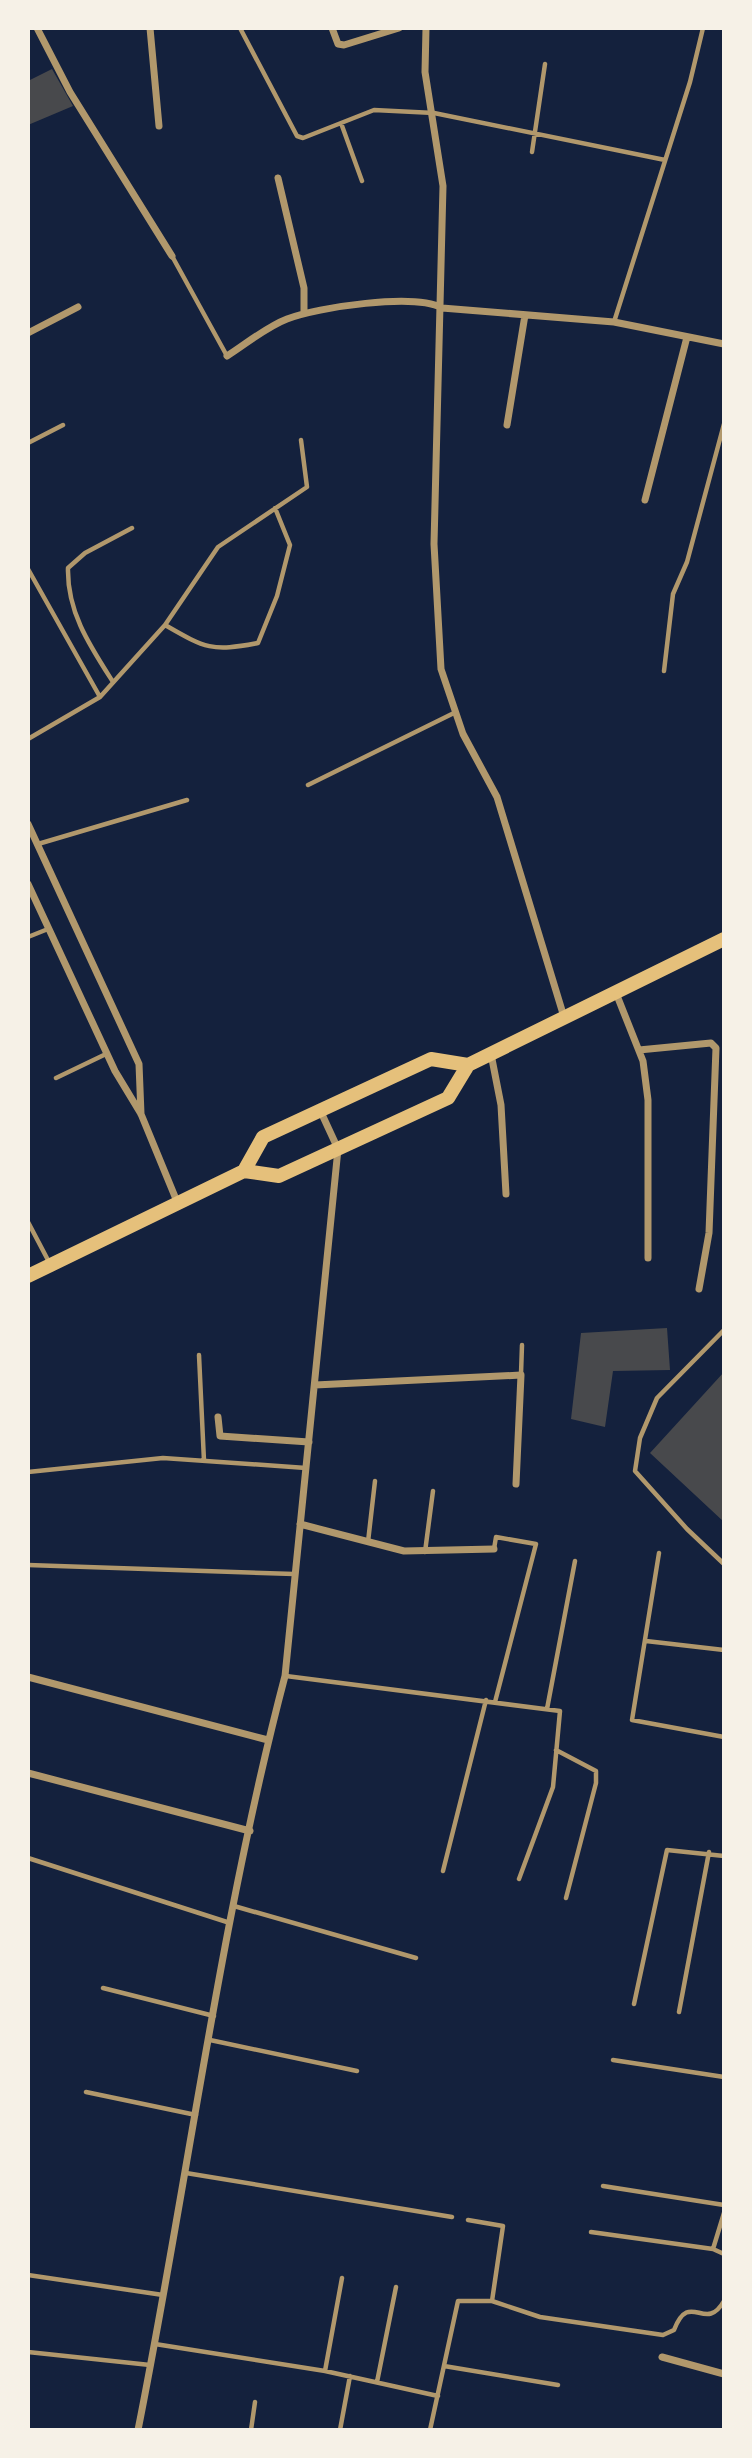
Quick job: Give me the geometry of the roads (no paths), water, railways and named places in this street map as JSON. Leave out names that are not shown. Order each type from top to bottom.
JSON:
[{"type":"main road","points":[[244,1171],[279,1176],[448,1098],[468,1065],[724,939]]},
{"type":"main road","points":[[28,1276],[244,1171],[263,1137],[431,1059],[468,1065]]},
{"type":"street","points":[[37,28],[71,92],[173,256]]},
{"type":"street","points":[[150,28],[159,126]]},
{"type":"street","points":[[332,28],[338,44],[344,45],[399,28]]},
{"type":"street","points":[[426,28],[425,72],[434,113],[443,186],[442,309],[435,473],[436,617],[442,669],[463,734],[497,797],[564,1018]]},
{"type":"street","points":[[278,178],[304,288],[304,313]]},
{"type":"street","points":[[227,356],[284,320],[304,313],[386,303],[432,303],[442,309],[614,322],[724,344]]},
{"type":"street","points":[[28,333],[78,307]]},
{"type":"street","points":[[507,425],[525,315]]},
{"type":"street","points":[[645,500],[687,337]]},
{"type":"street","points":[[28,824],[139,1064],[141,1114]]},
{"type":"street","points":[[28,884],[107,1053],[141,1114],[178,1205]]},
{"type":"street","points":[[616,992],[639,1050],[649,1100],[648,1258]]},
{"type":"street","points":[[639,1050],[711,1043],[716,1048],[709,1233],[699,1289]]},
{"type":"street","points":[[491,1053],[501,1105],[506,1194]]},
{"type":"street","points":[[138,2430],[230,1923],[268,1740],[285,1676],[338,1149],[320,1110]]},
{"type":"street","points":[[315,1385],[521,1375],[516,1484]]},
{"type":"street","points":[[218,1417],[220,1436],[309,1442]]},
{"type":"street","points":[[300,1524],[368,1543],[425,1553],[494,1549]]},
{"type":"street","points":[[28,1677],[268,1740]]},
{"type":"street","points":[[28,1773],[250,1831]]},
{"type":"street","points":[[662,2357],[724,2374]]},
{"type":"lane","points":[[240,28],[297,136],[303,138],[374,110],[434,113],[665,160]]},
{"type":"lane","points":[[614,322],[690,82],[703,28]]},
{"type":"lane","points":[[532,152],[545,64]]},
{"type":"lane","points":[[341,123],[362,181]]},
{"type":"lane","points":[[173,256],[227,356]]},
{"type":"lane","points":[[664,671],[673,594],[687,562],[724,424]]},
{"type":"lane","points":[[28,443],[63,425]]},
{"type":"lane","points":[[28,739],[100,697],[165,625],[218,547],[307,487],[301,440]]},
{"type":"lane","points":[[165,625],[198,644],[221,650],[258,643],[277,596],[290,545],[275,508]]},
{"type":"lane","points":[[113,682],[84,635],[67,591],[68,568],[85,553],[132,528]]},
{"type":"lane","points":[[28,569],[100,697]]},
{"type":"lane","points":[[308,785],[456,712]]},
{"type":"lane","points":[[37,844],[187,800]]},
{"type":"lane","points":[[28,937],[48,929]]},
{"type":"lane","points":[[56,1078],[107,1053]]},
{"type":"lane","points":[[28,1222],[51,1265]]},
{"type":"lane","points":[[724,1330],[657,1398],[640,1438],[635,1471],[687,1529],[724,1564]]},
{"type":"lane","points":[[521,1375],[522,1345]]},
{"type":"lane","points":[[199,1355],[204,1461]]},
{"type":"lane","points":[[28,1472],[163,1458],[307,1468]]},
{"type":"lane","points":[[368,1543],[375,1481]]},
{"type":"lane","points":[[425,1553],[433,1491]]},
{"type":"lane","points":[[494,1549],[496,1537],[536,1544],[495,1702]]},
{"type":"lane","points":[[659,1553],[632,1720],[724,1737]]},
{"type":"lane","points":[[547,1709],[575,1561]]},
{"type":"lane","points":[[28,1564],[294,1574]]},
{"type":"lane","points":[[646,1641],[724,1650]]},
{"type":"lane","points":[[285,1676],[560,1711],[552,1787],[519,1879]]},
{"type":"lane","points":[[443,1871],[486,1700]]},
{"type":"lane","points":[[556,1750],[596,1771],[596,1783],[566,1898]]},
{"type":"lane","points":[[634,2004],[667,1850],[709,1852],[724,1856]]},
{"type":"lane","points":[[679,2012],[709,1852]]},
{"type":"lane","points":[[28,1858],[230,1923]]},
{"type":"lane","points":[[234,1906],[416,1958]]},
{"type":"lane","points":[[103,1988],[215,2016]]},
{"type":"lane","points":[[210,2039],[357,2071]]},
{"type":"lane","points":[[613,2060],[724,2077]]},
{"type":"lane","points":[[86,2092],[196,2115]]},
{"type":"lane","points":[[186,2173],[452,2217]]},
{"type":"lane","points":[[603,2186],[724,2205]]},
{"type":"lane","points":[[713,2249],[724,2213]]},
{"type":"lane","points":[[468,2220],[503,2226],[492,2301]]},
{"type":"lane","points":[[591,2232],[713,2249],[724,2254]]},
{"type":"lane","points":[[28,2275],[164,2295]]},
{"type":"lane","points":[[325,2371],[342,2277]]},
{"type":"lane","points":[[377,2382],[396,2287]]},
{"type":"lane","points":[[430,2430],[458,2301],[492,2301],[540,2317],[663,2335],[674,2330],[683,2313],[687,2311],[708,2315],[719,2309],[724,2301]]},
{"type":"lane","points":[[155,2344],[325,2371],[438,2396]]},
{"type":"lane","points":[[28,2352],[151,2365]]},
{"type":"lane","points":[[444,2365],[558,2385]]},
{"type":"lane","points":[[340,2430],[350,2376]]},
{"type":"lane","points":[[251,2430],[255,2402]]}]
